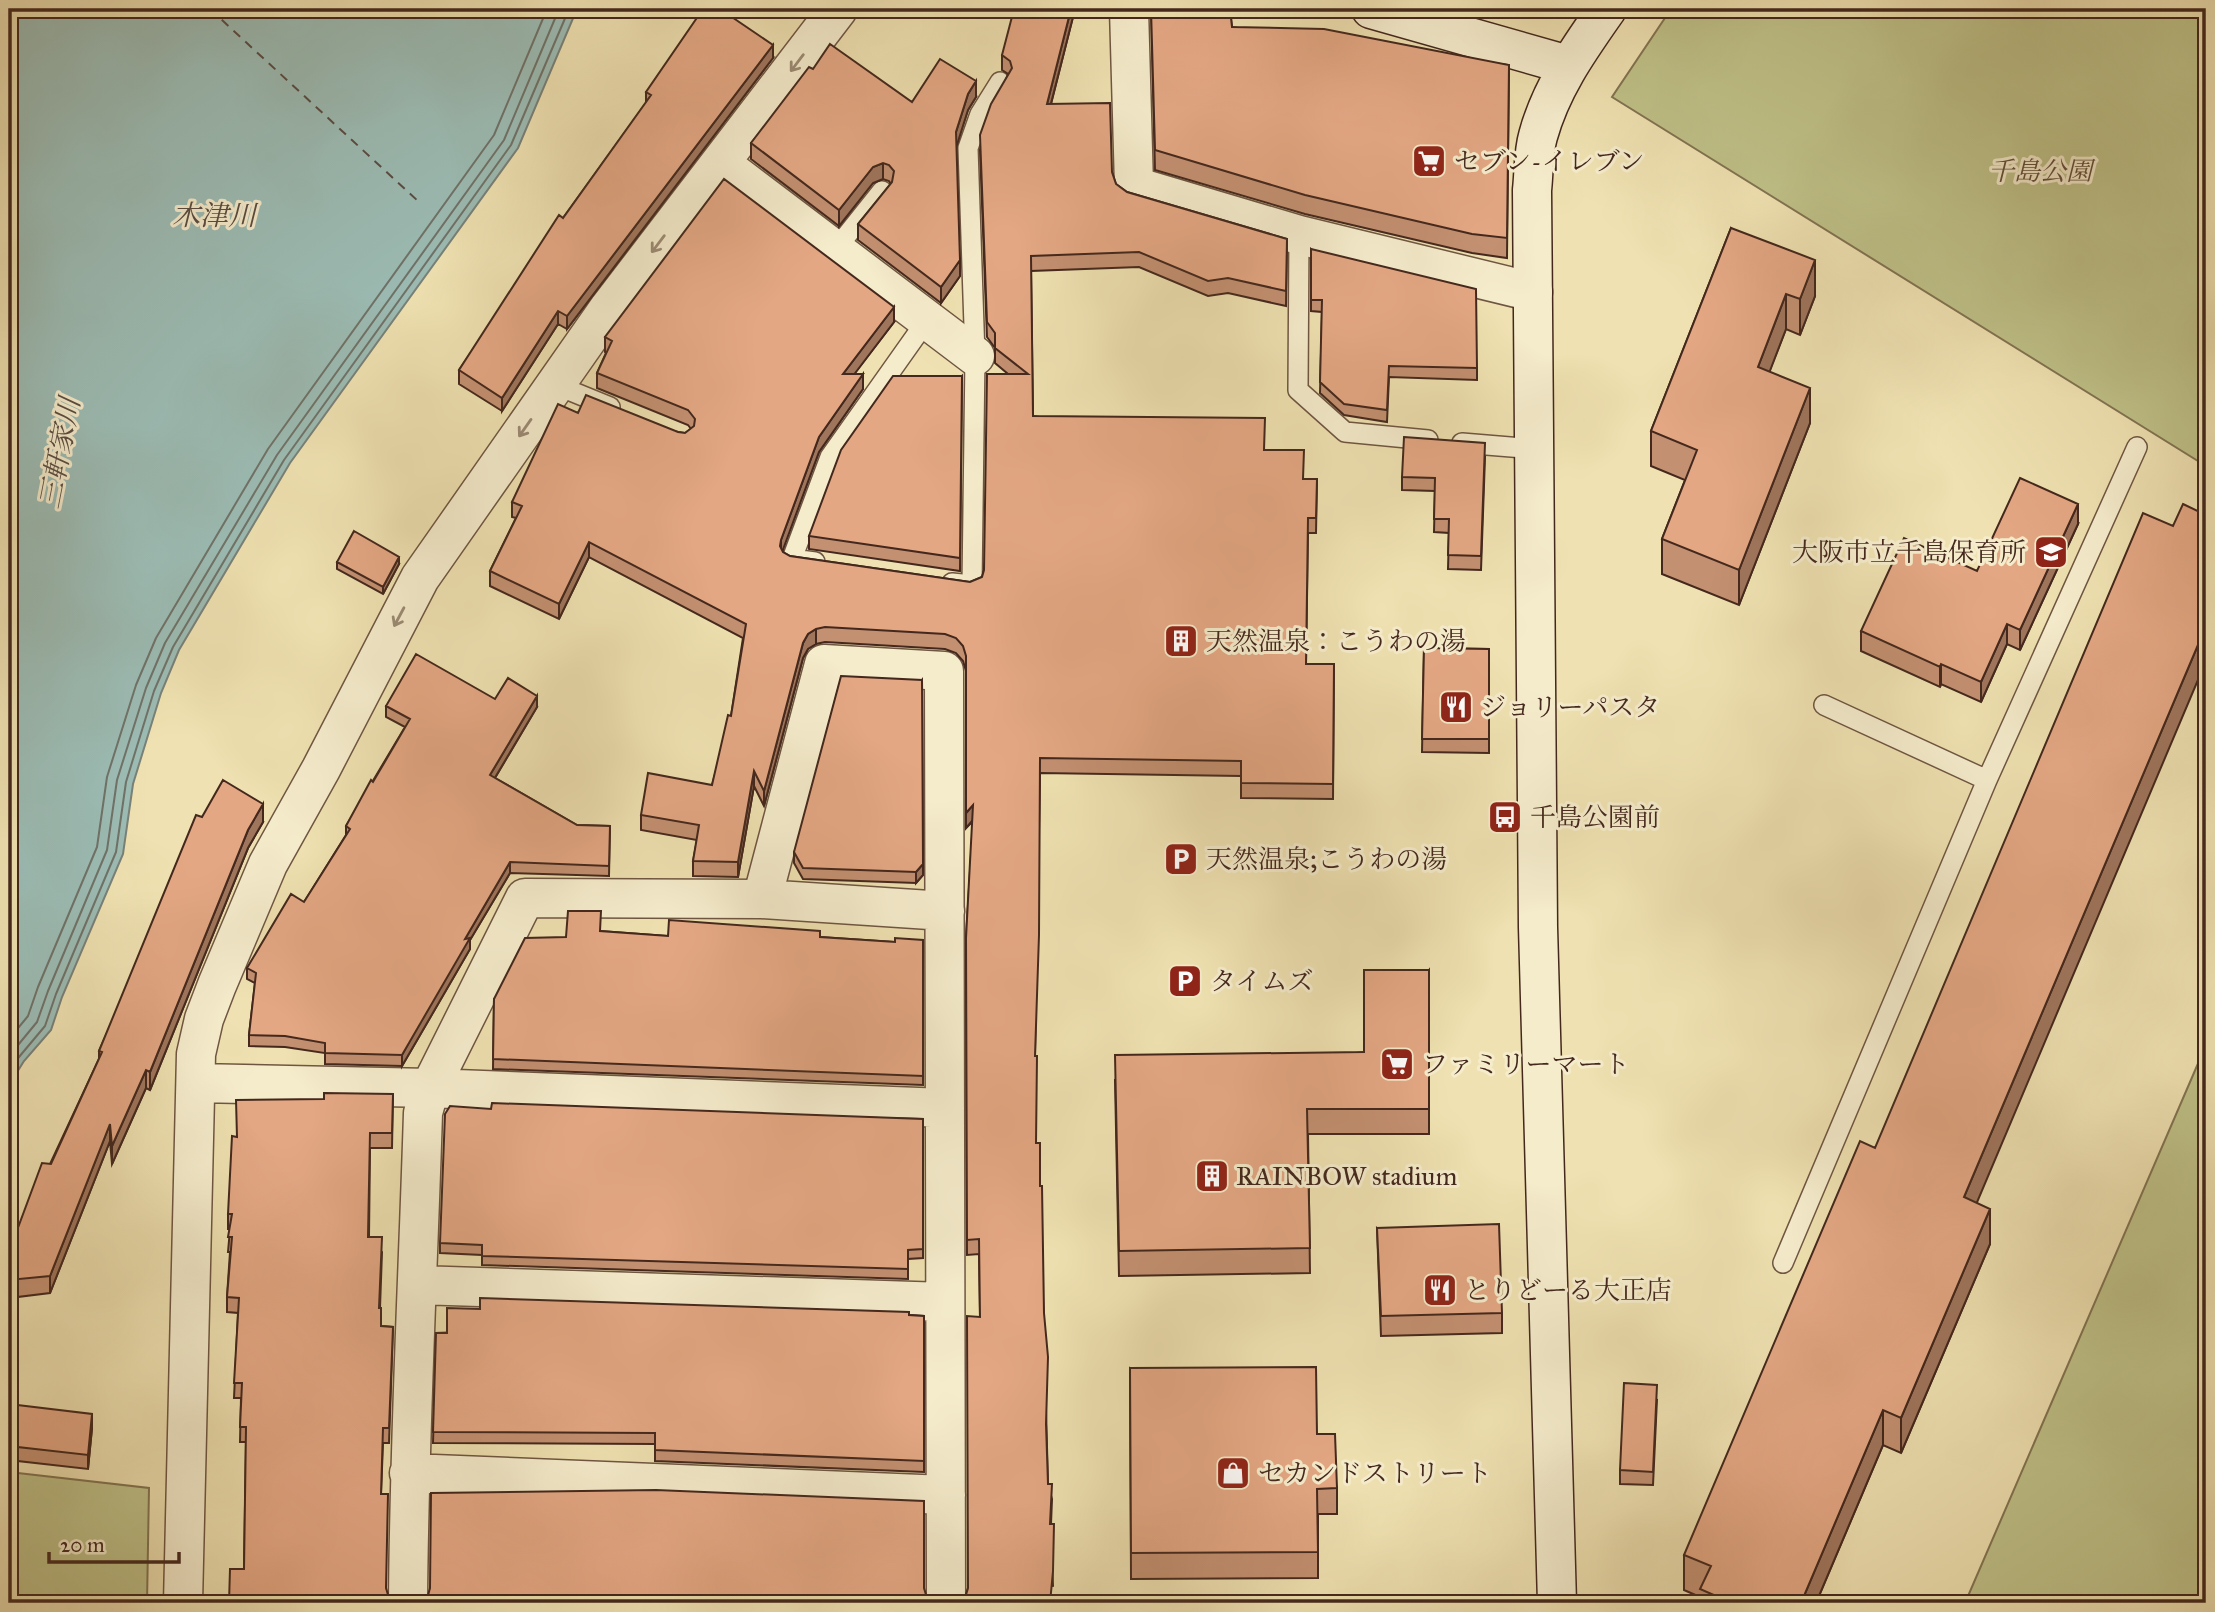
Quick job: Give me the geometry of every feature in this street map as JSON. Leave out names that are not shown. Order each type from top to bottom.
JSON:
[{"type":"street","points":[[183,1603],[196,1054],[204,1018],[237,932],[268,864],[321,769],[420,578],[609,308],[838,9]]},
{"type":"street","points":[[1129,9],[1134,186],[1299,235],[1533,292]]},
{"type":"street","points":[[1371,9],[1567,65]]},
{"type":"street","points":[[1557,1603],[1538,926],[1532,190],[1537,139],[1549,102],[1567,65],[1607,9]]},
{"type":"street","points":[[720,163],[975,356]]},
{"type":"street","points":[[762,899],[824,664],[944,671],[946,1603]]},
{"type":"street","points":[[408,1603],[409,1473],[423,1112],[430,1088],[525,898],[762,899],[945,911]]},
{"type":"street","points":[[196,1083],[430,1088],[945,1108]]},
{"type":"street","points":[[418,1285],[945,1301]]},
{"type":"street","points":[[409,1473],[946,1495]]},
{"type":"lane","points":[[930,579],[972,585],[975,356],[968,148],[980,114],[1000,82]]},
{"type":"lane","points":[[835,250],[882,191]]},
{"type":"lane","points":[[1299,235],[1298,390],[1345,432],[1534,449]]},
{"type":"lane","points":[[834,565],[792,559],[830,457],[927,320]]},
{"type":"lane","points":[[555,385],[632,416]]},
{"type":"lane","points":[[1783,1263],[1987,780],[2137,447]]},
{"type":"lane","points":[[1824,705],[1987,780]]},
{"type":"green space","name":"千島公園","points":[[1671,9],[2206,9],[2206,466],[1612,97]]},
{"type":"green space","points":[[2206,1045],[2206,1603],[1965,1603]]},
{"type":"green space","points":[[9,1472],[149,1488],[147,1603],[9,1603]]},
{"type":"water","name":"木津川","points":[[9,9],[577,9],[518,148],[290,463],[179,650],[161,693],[133,784],[123,854],[62,997],[51,1030],[24,1061],[14,1077],[9,1097]]},
{"type":"building","points":[[703,9],[720,9],[773,45],[567,316],[558,311],[502,398],[459,370],[559,215],[563,218],[651,95],[646,92]]},
{"type":"building","points":[[1014,9],[1071,9],[1047,104],[1110,103],[1112,172],[1116,184],[1127,192],[1287,239],[1286,291],[1228,278],[1208,281],[1139,252],[1031,256],[1033,416],[1265,418],[1264,450],[1304,450],[1303,479],[1317,479],[1316,518],[1308,518],[1306,664],[1334,664],[1333,784],[1241,783],[1241,761],[1040,758],[1036,1143],[1040,1143],[1042,1186],[1044,1313],[1048,1357],[1046,1424],[1048,1484],[1052,1484],[1050,1524],[1054,1524],[1053,1571],[1050,1603],[961,1603],[968,1588],[967,1316],[980,1317],[979,1239],[967,1240],[966,938],[973,805],[966,813],[966,656],[963,646],[956,638],[945,634],[825,627],[808,634],[803,643],[764,791],[754,771],[738,862],[693,861],[699,825],[641,815],[648,773],[712,785],[728,715],[731,716],[746,624],[589,542],[559,604],[490,571],[522,506],[512,502],[558,404],[578,413],[586,395],[678,432],[685,433],[694,426],[695,419],[688,410],[597,373],[612,341],[605,337],[724,179],[894,307],[843,374],[863,374],[819,437],[781,540],[783,552],[790,556],[970,582],[982,577],[987,374],[1028,374],[995,348],[995,333],[987,322],[980,135],[991,104],[1012,68],[1010,61],[1002,55]]},
{"type":"building","points":[[1151,9],[1230,9],[1232,27],[1324,29],[1509,65],[1507,238],[1472,234],[1305,195],[1155,150]]},
{"type":"building","points":[[830,44],[912,102],[940,59],[976,81],[968,94],[956,132],[960,260],[941,287],[858,224],[892,182],[894,171],[889,165],[883,163],[873,167],[839,210],[751,143],[809,67],[813,69]]},
{"type":"building","points":[[1731,228],[1815,260],[1800,299],[1786,294],[1758,367],[1810,388],[1739,570],[1662,539],[1697,450],[1651,431]]},
{"type":"building","points":[[1311,249],[1476,289],[1477,368],[1389,366],[1387,410],[1344,404],[1320,382],[1322,300],[1311,300]]},
{"type":"building","points":[[893,376],[962,376],[960,558],[809,536],[841,450]]},
{"type":"building","points":[[1404,437],[1485,443],[1481,556],[1448,555],[1449,519],[1434,519],[1435,478],[1402,477]]},
{"type":"building","points":[[2020,478],[2078,504],[2020,630],[2007,624],[1981,682],[1941,664],[1940,667],[1861,631],[1904,538],[1977,571]]},
{"type":"building","points":[[2183,504],[2206,515],[2206,626],[1964,1197],[1990,1209],[1901,1418],[1883,1410],[1801,1603],[1732,1603],[1700,1589],[1711,1566],[1684,1555],[1860,1141],[1875,1148],[2143,513],[2173,526]]},
{"type":"building","points":[[354,531],[399,557],[383,587],[337,562]]},
{"type":"building","name":"ジョリーパスタ","points":[[1424,648],[1489,649],[1489,739],[1422,739]]},
{"type":"building","points":[[416,654],[495,699],[508,678],[537,696],[490,775],[577,825],[610,826],[609,866],[510,862],[465,939],[470,938],[402,1055],[325,1053],[325,1043],[285,1036],[249,1035],[256,973],[247,968],[291,894],[304,902],[350,829],[346,826],[371,780],[373,782],[410,719],[386,706]]},
{"type":"building","points":[[841,676],[922,680],[923,864],[916,872],[803,868],[794,852]]},
{"type":"building","points":[[223,780],[263,804],[248,830],[150,1072],[146,1070],[112,1146],[110,1124],[50,1276],[9,1280],[9,1252],[42,1163],[51,1164],[102,1052],[99,1051],[196,815],[202,817]]},
{"type":"building","points":[[568,911],[601,911],[600,931],[668,936],[669,920],[820,931],[820,937],[895,942],[895,938],[923,940],[923,1076],[493,1059],[494,999],[525,938],[566,937]]},
{"type":"building","name":"RAINBOW stadium","points":[[1364,970],[1429,970],[1429,1109],[1307,1109],[1310,1248],[1119,1251],[1115,1055],[1364,1052]]},
{"type":"building","points":[[324,1093],[393,1094],[392,1133],[370,1133],[368,1237],[382,1237],[379,1308],[381,1326],[393,1327],[389,1428],[383,1428],[381,1494],[388,1494],[386,1588],[393,1603],[229,1603],[230,1569],[244,1569],[246,1427],[240,1427],[242,1383],[234,1383],[239,1298],[227,1297],[232,1237],[228,1237],[232,1214],[228,1214],[232,1136],[237,1137],[236,1100],[324,1099]]},
{"type":"building","points":[[492,1103],[923,1119],[923,1249],[908,1250],[908,1269],[482,1256],[482,1245],[440,1243],[445,1114],[450,1106],[491,1109]]},
{"type":"building","name":"とりどーる大正店","points":[[1499,1224],[1502,1313],[1381,1316],[1377,1228]]},
{"type":"building","points":[[480,1298],[909,1312],[909,1315],[924,1316],[924,1461],[655,1450],[655,1433],[433,1432],[436,1333],[447,1333],[447,1308],[480,1309]]},
{"type":"building","name":"セカンドストリート","points":[[1316,1367],[1317,1434],[1335,1434],[1337,1488],[1317,1489],[1318,1552],[1131,1553],[1130,1368]]},
{"type":"building","points":[[1624,1383],[1657,1385],[1653,1472],[1620,1470]]},
{"type":"building","points":[[9,1404],[92,1414],[88,1455],[9,1446]]},
{"type":"building","points":[[656,1490],[924,1501],[924,1588],[931,1603],[423,1603],[430,1588],[431,1493]]},
{"type":"ferry route","points":[[210,9],[419,202]]},
{"type":"place","name":"セブン-イレブン","points":[[1429,161]]},
{"type":"place","name":"大阪市立千島保育所","points":[[2051,552]]},
{"type":"place","name":"天然温泉：こうわの湯","points":[[1181,641]]},
{"type":"place","name":"ジョリーパスタ","points":[[1456,707]]},
{"type":"place","name":"千島公園前","points":[[1505,817]]},
{"type":"place","name":"天然温泉;こうわの湯","points":[[1181,859]]},
{"type":"place","name":"タイムズ","points":[[1185,981]]},
{"type":"place","name":"ファミリーマート","points":[[1397,1064]]},
{"type":"place","name":"RAINBOW stadium","points":[[1212,1176]]},
{"type":"place","name":"とりどーる大正店","points":[[1440,1290]]},
{"type":"place","name":"セカンドストリート","points":[[1233,1473]]},
{"type":"water label","name":"三軒家川","points":[[59,453]]}]
